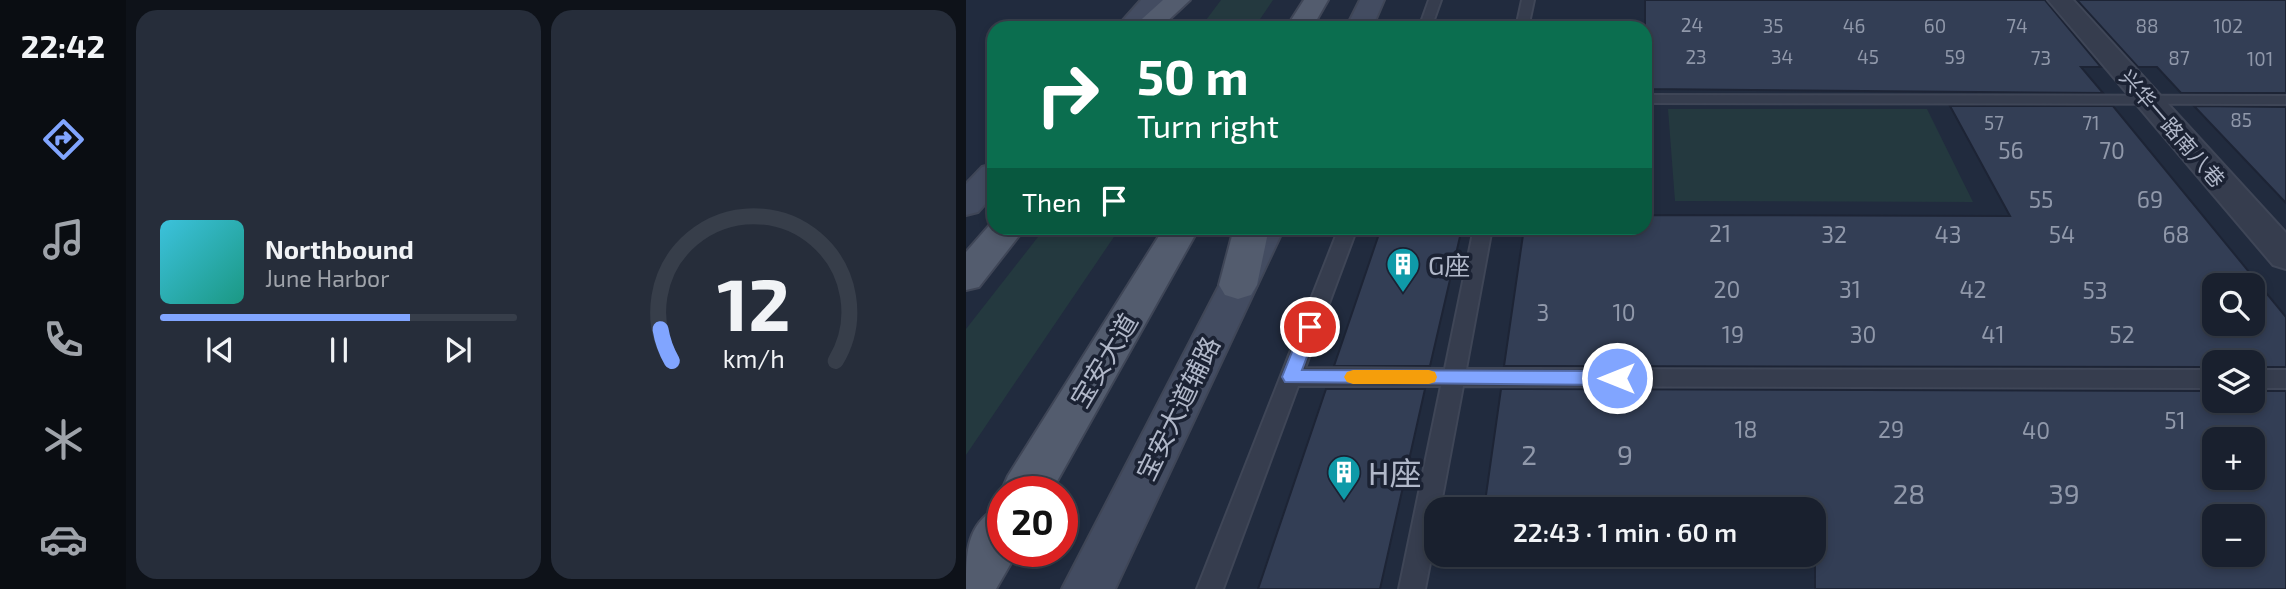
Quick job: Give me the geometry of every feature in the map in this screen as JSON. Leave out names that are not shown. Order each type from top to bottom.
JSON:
[{"type":"main road","points":[[1135,21],[1154,0]]},
{"type":"main road","points":[[1153,21],[1178,0]]},
{"type":"main road","points":[[1177,21],[1194,0]]},
{"type":"main road","points":[[1303,21],[1315,0]]},
{"type":"main road","points":[[1314,21],[1322,0]]},
{"type":"main road","points":[[1362,21],[1372,0]]},
{"type":"main road","points":[[966,204],[987,182]]},
{"type":"main road","points":[[966,277],[1001,235]]},
{"type":"main road","name":"宝安大道","points":[[1034,476],[1177,235]]},
{"type":"main road","points":[[1238,285],[1249,235]]},
{"type":"main road","name":"宝安大道辅路","points":[[1088,589],[1263,235]]},
{"type":"main road","points":[[967,589],[987,556]]},
{"type":"street","name":"兴华一路南八巷","points":[[2060,0],[2286,256]]},
{"type":"lane","points":[[1427,21],[1435,0]]},
{"type":"lane","points":[[1524,21],[1528,0]]},
{"type":"lane","points":[[1652,99],[2286,100]]},
{"type":"lane","points":[[1210,589],[1345,235]]},
{"type":"lane","points":[[1412,589],[1482,235]]},
{"type":"lane","points":[[1291,377],[2202,379]]},
{"type":"lane","points":[[2265,379],[2286,379]]},
{"type":"green space","points":[[1221,0],[1273,0],[1259,21],[1205,21]]},
{"type":"green space","points":[[1668,109],[1927,109],[1973,202],[1675,201]]},
{"type":"green space","points":[[1040,235],[1115,235],[966,455],[966,329]]},
{"type":"building","points":[[1645,0],[2045,0],[2101,67],[2081,67],[2103,93],[1652,89],[1652,21],[1645,21]]},
{"type":"building","points":[[2077,0],[2286,0],[2286,93],[2181,93],[2157,67],[2138,67]]},
{"type":"building","points":[[1950,106],[2113,106],[2250,273],[2202,273],[2202,336],[2265,336],[2265,291],[2286,317],[2286,367],[2265,367],[2265,350],[2202,350],[2202,367],[1504,366],[1523,235],[1652,235],[1652,215],[2010,216]]},
{"type":"building","points":[[2194,106],[2286,107],[2286,203],[2250,165]]},
{"type":"building","name":"G座","points":[[1379,235],[1460,235],[1430,366],[1334,366]]},
{"type":"building","name":"H座","points":[[1326,389],[1425,389],[1380,589],[1258,589]]},
{"type":"building","points":[[1501,389],[2202,391],[2202,413],[2265,413],[2265,391],[2286,391],[2286,589],[1815,589],[1815,567],[1826,567],[1826,497],[1486,497]]},
{"type":"slow traffic","points":[[1353,377],[1429,377]]},
{"type":"place","name":"G座","points":[[1403,294]]},
{"type":"place","name":"H座","points":[[1344,502]]},
{"type":"route","points":[[1310,327],[1291,377],[1617,378]]}]
